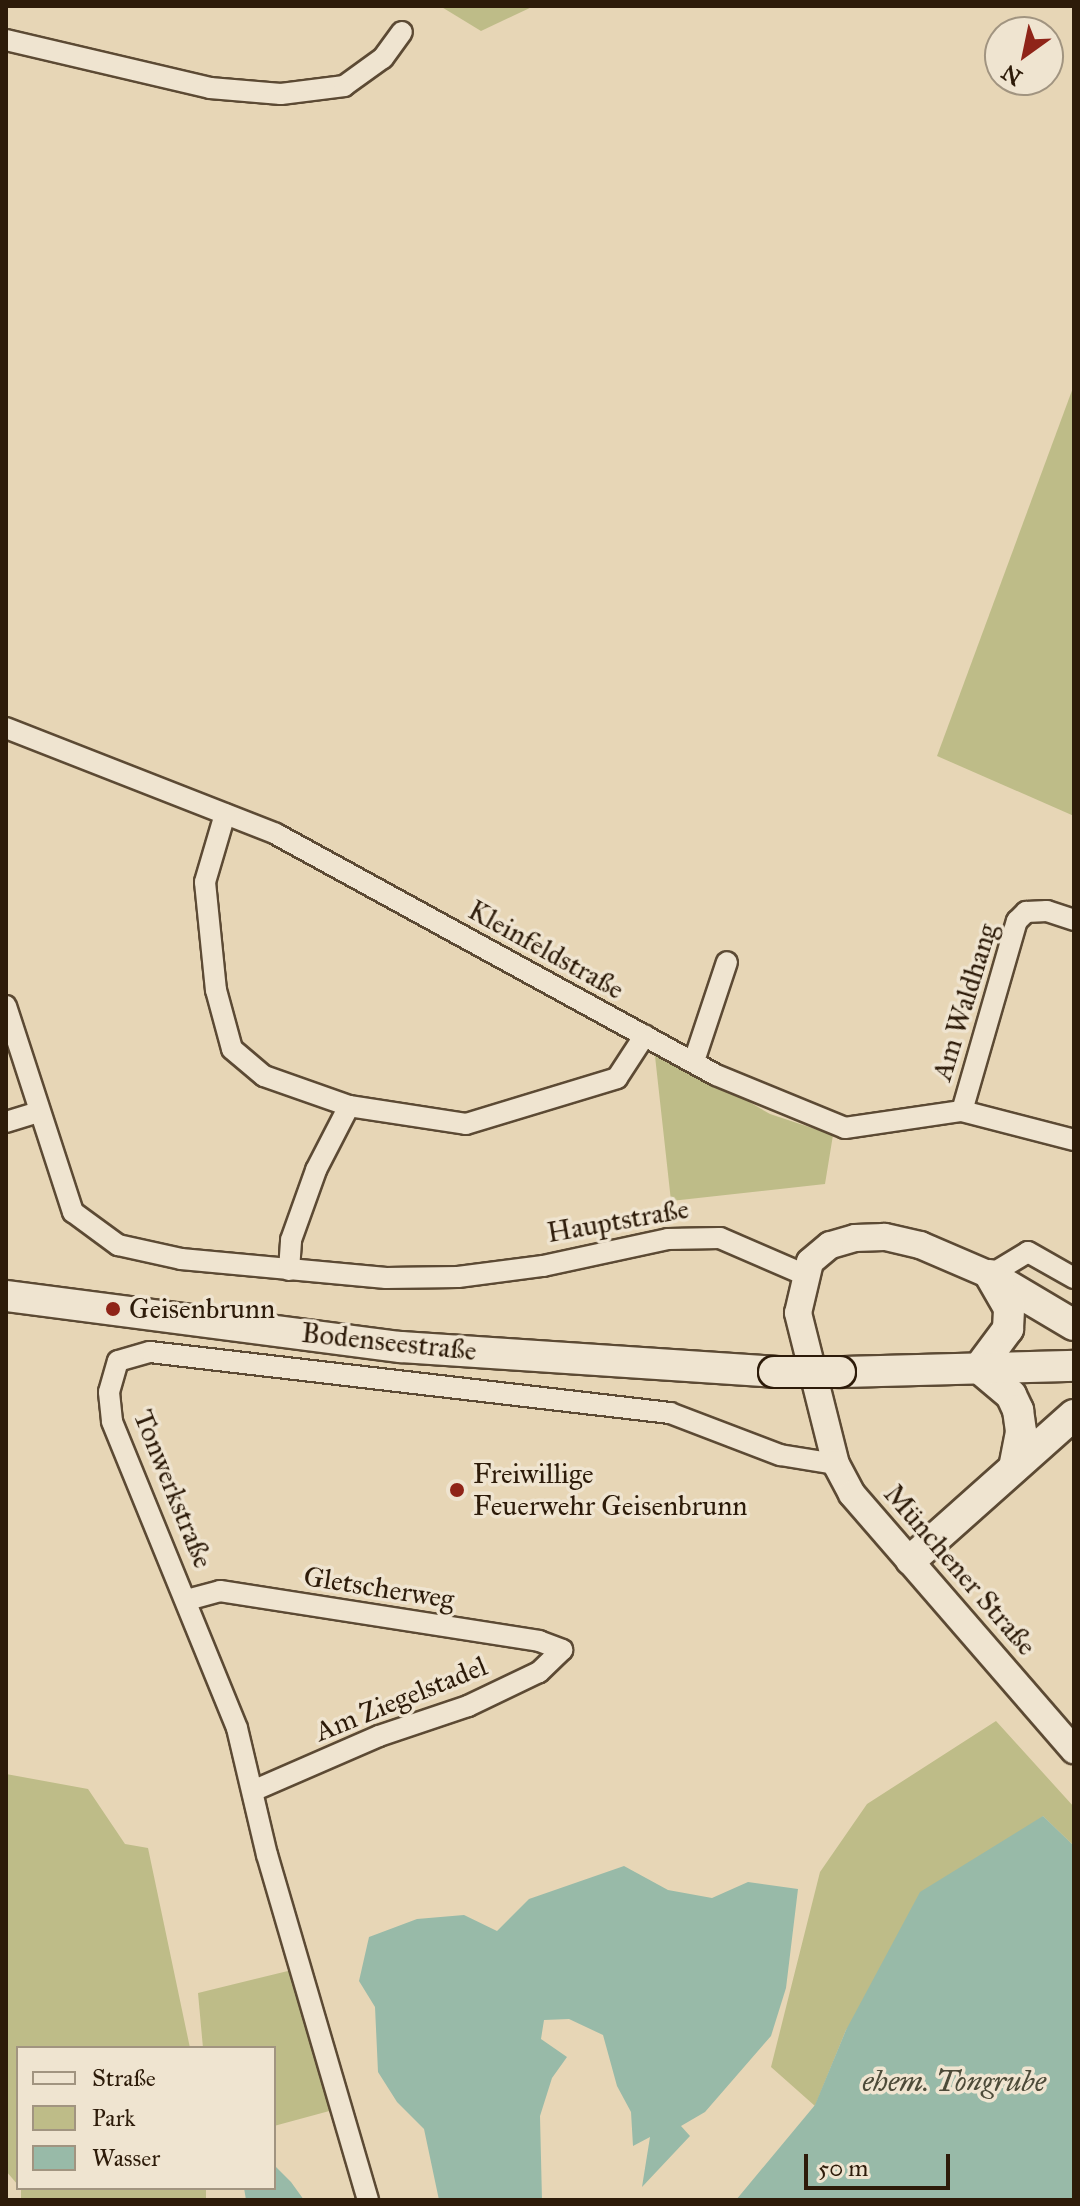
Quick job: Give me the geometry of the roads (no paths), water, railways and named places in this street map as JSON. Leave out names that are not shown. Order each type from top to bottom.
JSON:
[{"type":"main road","points":[[990,1275],[1074,1325]]},
{"type":"main road","points":[[990,1275],[1009,1308],[1008,1329],[979,1368],[1011,1395],[1018,1410],[1021,1432],[1014,1467]]},
{"type":"main road","name":"Bodenseestraße","points":[[6,1296],[401,1347],[774,1372],[1074,1366]]},
{"type":"main road","points":[[911,1560],[1074,1415]]},
{"type":"street","points":[[6,40],[210,88],[281,94],[352,82],[383,58],[402,32]]},
{"type":"street","name":"Kleinfeldstraße","points":[[6,728],[276,834],[694,1061],[845,1128],[962,1111],[1074,1140]]},
{"type":"street","points":[[225,814],[205,882],[218,1001],[232,1049],[264,1076],[349,1106],[466,1124],[617,1078],[645,1035]]},
{"type":"street","name":"Am Waldhang","points":[[962,1111],[1017,921],[1026,912],[1047,911],[1074,920]]},
{"type":"street","points":[[694,1061],[727,962]]},
{"type":"street","name":"Hauptstraße","points":[[6,1006],[73,1212],[118,1245],[181,1259],[386,1278],[458,1277],[543,1266],[668,1239],[720,1238],[803,1274]]},
{"type":"street","points":[[289,1270],[291,1240],[316,1170],[349,1106]]},
{"type":"street","points":[[6,1122],[38,1112]]},
{"type":"street","points":[[836,1464],[798,1313],[803,1274],[830,1245],[884,1237],[920,1245],[990,1275],[1028,1252],[1074,1278]]},
{"type":"street","name":"Tonwerkstraße","points":[[368,2200],[267,1855],[255,1790],[187,1600],[112,1421],[113,1371],[128,1356],[150,1352],[670,1413],[780,1455],[836,1464]]},
{"type":"street","name":"Münchener Straße","points":[[836,1464],[852,1494],[1074,1750]]},
{"type":"street","name":"Gletscherweg","points":[[187,1600],[220,1591],[539,1641],[562,1650]]},
{"type":"street","name":"Am Ziegelstadel","points":[[255,1790],[379,1736],[468,1706],[539,1672],[562,1650]]},
{"type":"water","name":"ehem. Tongrube","points":[[1043,1816],[1074,1846],[1074,2200],[736,2200],[815,2105],[846,2030],[920,1892]]},
{"type":"water","points":[[624,1866],[668,1890],[712,1898],[748,1882],[798,1889],[786,1988],[771,2036],[705,2112],[681,2126],[690,2136],[642,2187],[650,2137],[633,2146],[631,2112],[617,2086],[603,2035],[569,2019],[544,2020],[541,2039],[567,2057],[552,2078],[540,2116],[542,2200],[439,2200],[424,2129],[397,2102],[378,2072],[375,2007],[359,1981],[369,1937],[417,1919],[464,1915],[497,1931],[529,1899]]},
{"type":"water","points":[[276,2167],[304,2200],[246,2200],[244,2190],[276,2190]]},
{"type":"place","name":"Geisenbrunn","points":[[113,1309]]},
{"type":"place","name":"Freiwillige Feuerwehr Geisenbrunn","points":[[457,1490]]}]
